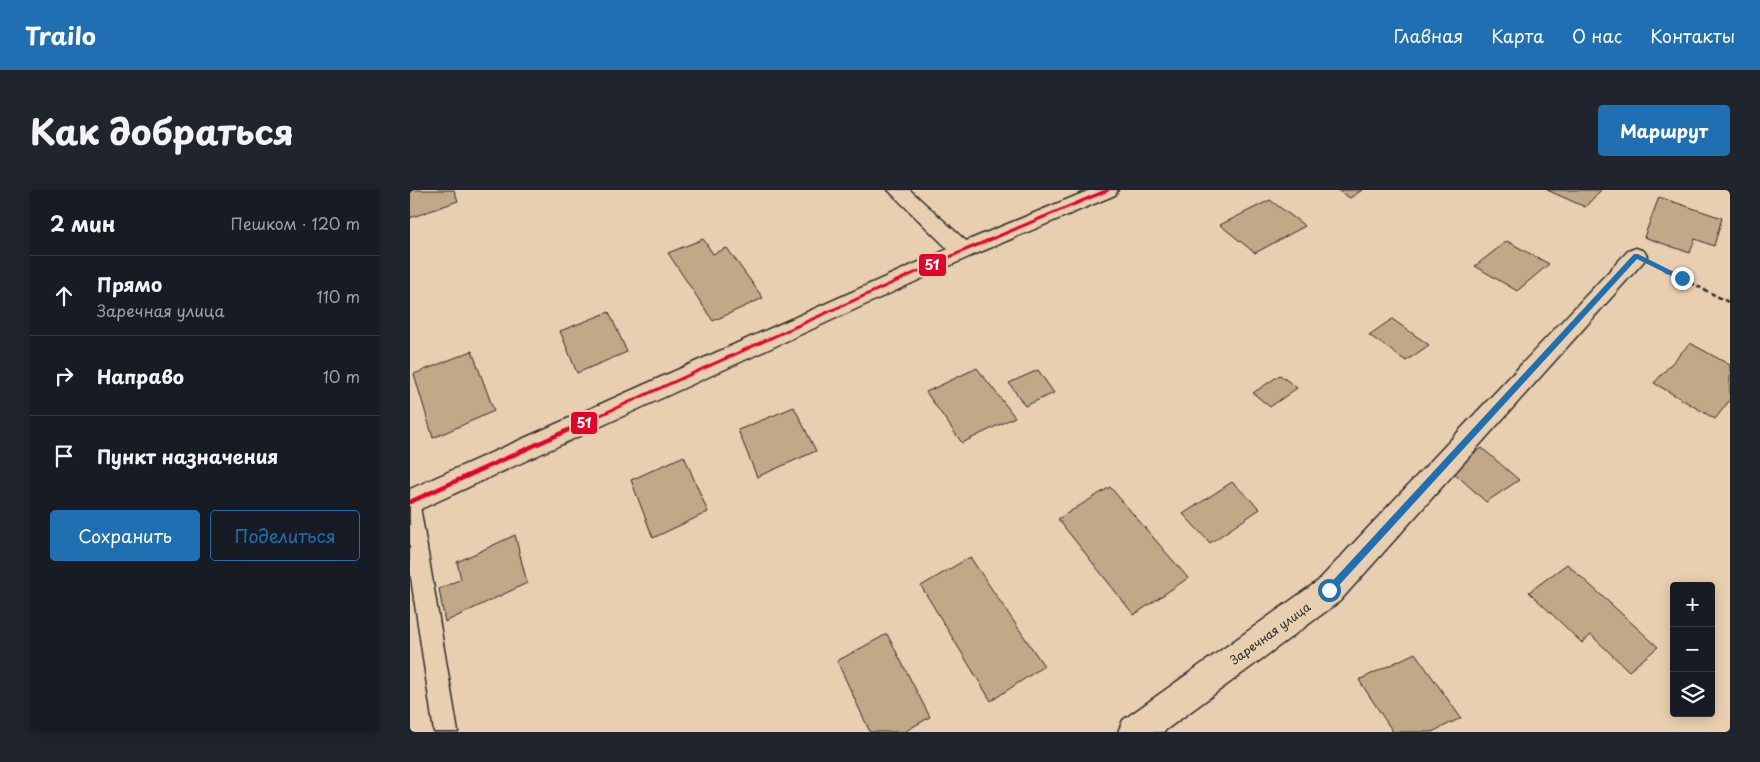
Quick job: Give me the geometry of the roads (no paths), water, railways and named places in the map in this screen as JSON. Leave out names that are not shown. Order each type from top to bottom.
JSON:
[{"type":"street","points":[[898,190],[963,251]]},
{"type":"street","points":[[410,502],[963,251],[1108,190]]},
{"type":"street","name":"Заречная улица","points":[[1136,732],[1329,590],[1636,256]]},
{"type":"lane","points":[[410,506],[446,732]]}]
